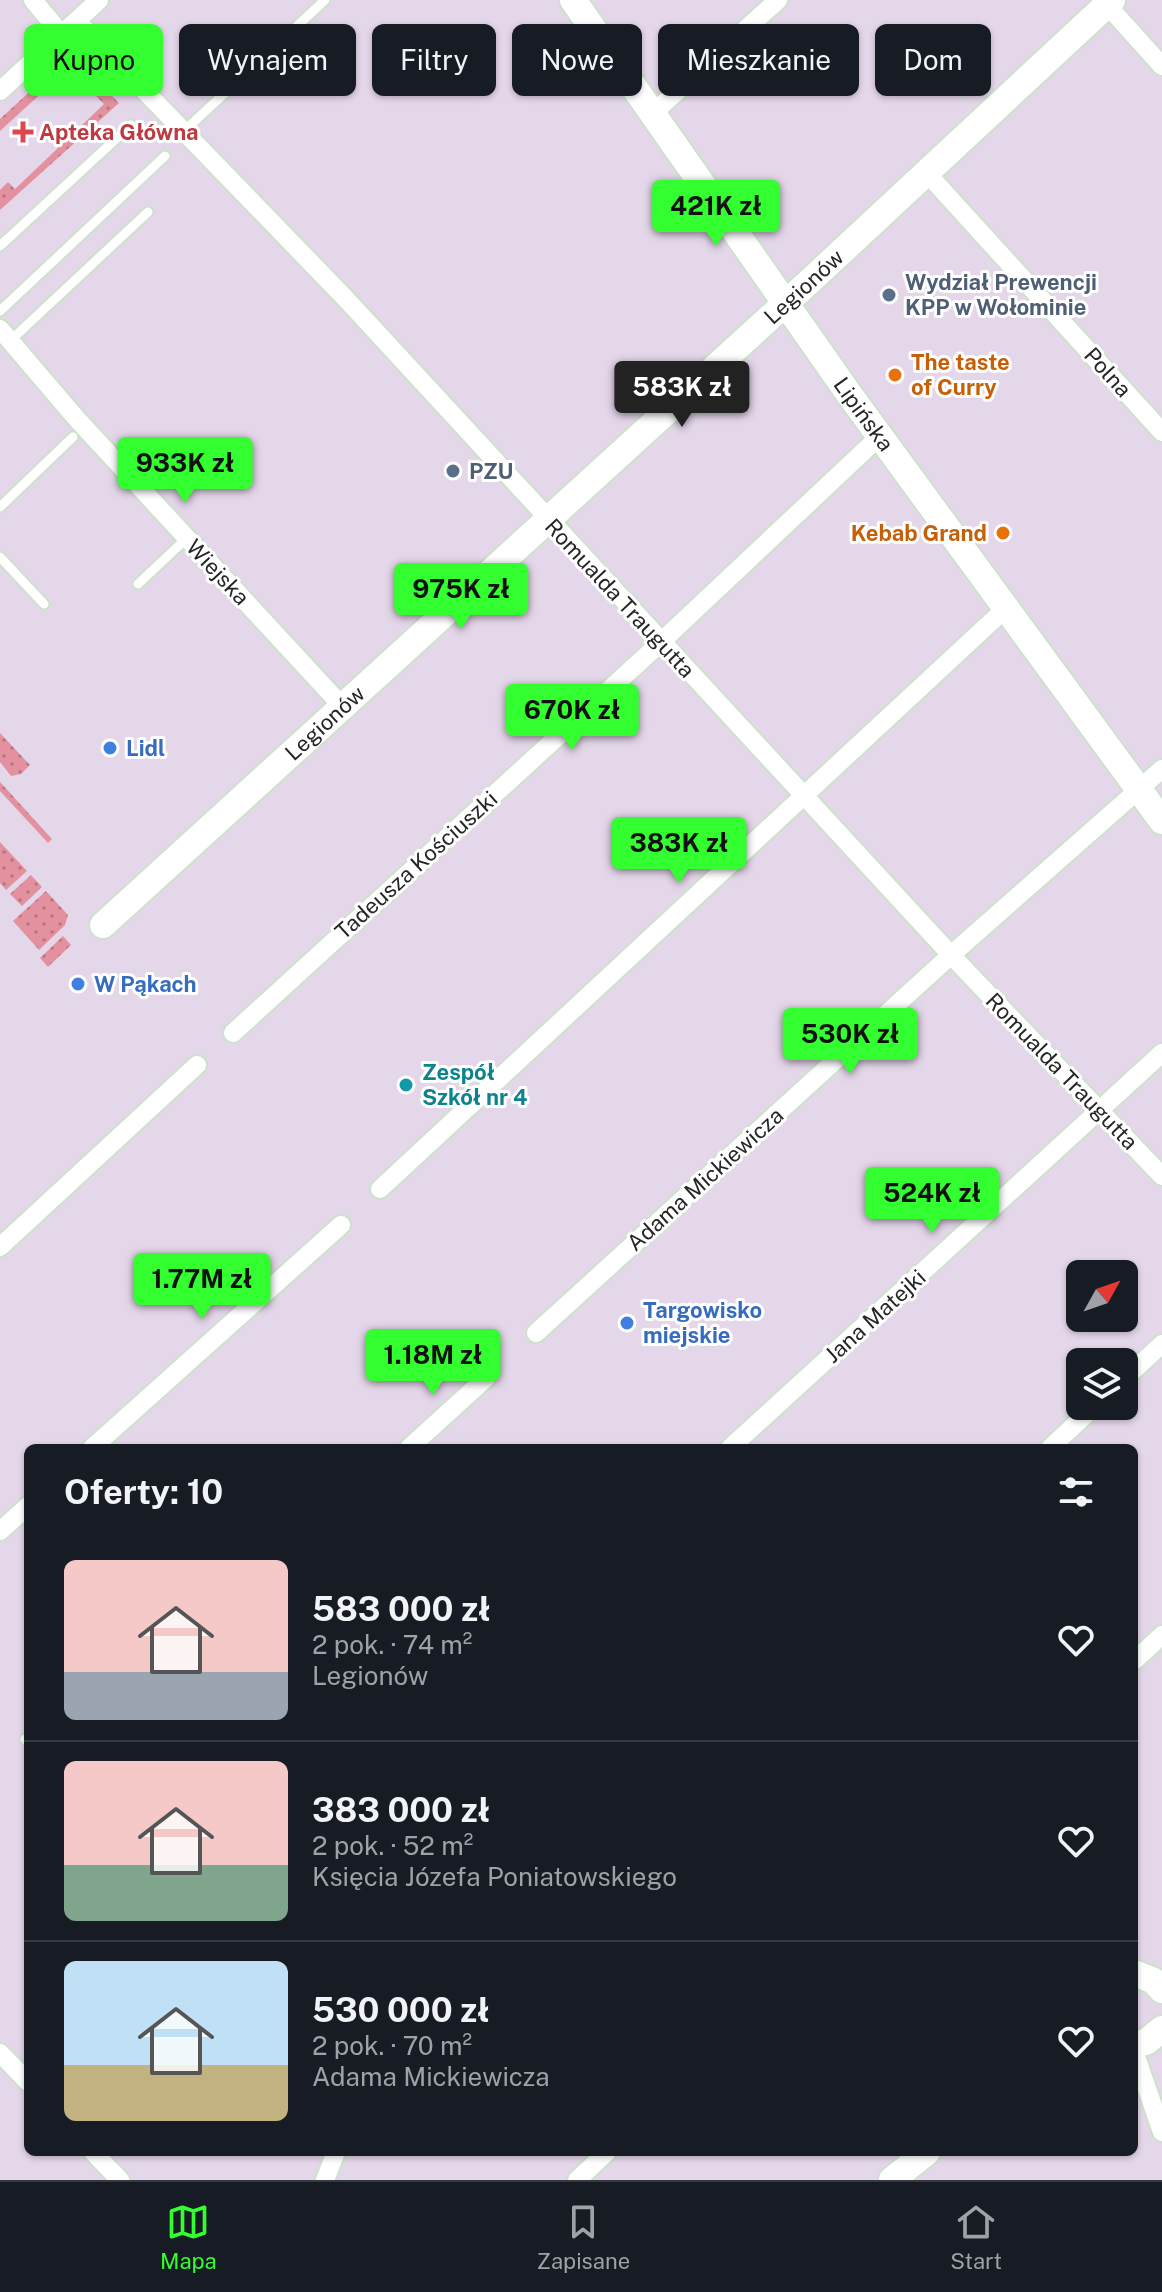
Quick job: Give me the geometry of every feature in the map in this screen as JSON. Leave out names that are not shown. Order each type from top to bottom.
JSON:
[{"type":"street","points":[[33,0],[53,24]]},
{"type":"street","points":[[74,24],[99,0]]},
{"type":"street","name":"Lipińska","points":[[573,0],[880,436],[1162,821]]},
{"type":"street","points":[[653,113],[778,0]]},
{"type":"street","points":[[1109,3],[1162,66]]},
{"type":"street","name":"Legionów","points":[[103,925],[1109,3]]},
{"type":"street","name":"Romualda Traugutta","points":[[77,21],[365,320],[951,955],[1162,1176]]},
{"type":"street","points":[[0,91],[24,69]]},
{"type":"street","name":"Polna","points":[[925,171],[1162,432]]},
{"type":"street","name":"Wiejska","points":[[5,334],[342,706]]},
{"type":"street","name":"Tadeusza Kościuszki","points":[[233,1033],[880,436]]},
{"type":"street","points":[[380,1189],[1005,609]]},
{"type":"street","name":"Adama Mickiewicza","points":[[536,1333],[951,955],[1162,769]]},
{"type":"street","name":"Jana Matejki","points":[[734,1444],[1162,1053]]},
{"type":"street","points":[[0,1247],[197,1065]]},
{"type":"street","points":[[96,1444],[341,1225]]},
{"type":"street","points":[[1138,1366],[1162,1344]]},
{"type":"street","points":[[413,1444],[486,1378]]},
{"type":"street","points":[[1054,1444],[1080,1420]]},
{"type":"street","points":[[0,1531],[24,1510]]},
{"type":"street","points":[[1138,1657],[1162,1635]]},
{"type":"street","points":[[1149,2040],[1162,2132]]},
{"type":"street","points":[[0,2053],[24,2078]]},
{"type":"street","points":[[97,2156],[120,2180]]},
{"type":"street","points":[[325,2180],[334,2156]]},
{"type":"street","points":[[577,2180],[603,2156]]},
{"type":"street","points":[[892,2180],[922,2156]]},
{"type":"lane","points":[[183,131],[325,0]]},
{"type":"lane","points":[[0,246],[131,125]]},
{"type":"lane","points":[[0,311],[165,156]]},
{"type":"lane","points":[[5,334],[148,212]]},
{"type":"lane","points":[[0,507],[73,437]]},
{"type":"lane","points":[[138,584],[187,538]]},
{"type":"lane","points":[[0,557],[44,604]]},
{"type":"shaded area","points":[[25,96],[38,96],[0,131],[0,119]]},
{"type":"shaded area","points":[[96,96],[112,96],[119,103],[0,210],[0,190],[8,182],[15,189],[104,104]]},
{"type":"shaded area","points":[[0,733],[30,765],[21,774],[11,776],[0,762]]},
{"type":"shaded area","points":[[0,782],[52,839],[48,843],[0,791]]},
{"type":"shaded area","points":[[0,842],[27,871],[6,890],[0,883]]},
{"type":"shaded area","points":[[31,875],[42,887],[22,906],[10,894]]},
{"type":"shaded area","points":[[46,891],[68,915],[65,925],[39,950],[13,921]]},
{"type":"shaded area","points":[[63,936],[71,945],[48,967],[40,958]]},
{"type":"place","name":"Apteka Główna","points":[[23,132]]},
{"type":"place","name":"Wydział Prewencji KPP w Wołominie","points":[[889,295]]},
{"type":"place","name":"The taste of Curry","points":[[895,375]]},
{"type":"place","name":"PZU","points":[[453,471]]},
{"type":"place","name":"Kebab Grand","points":[[1003,533]]},
{"type":"place","name":"Lidl","points":[[110,748]]},
{"type":"place","name":"W Pąkach","points":[[78,984]]},
{"type":"place","name":"Zespół Szkół nr 4","points":[[406,1085]]},
{"type":"place","name":"Targowisko miejskie","points":[[627,1323]]}]
